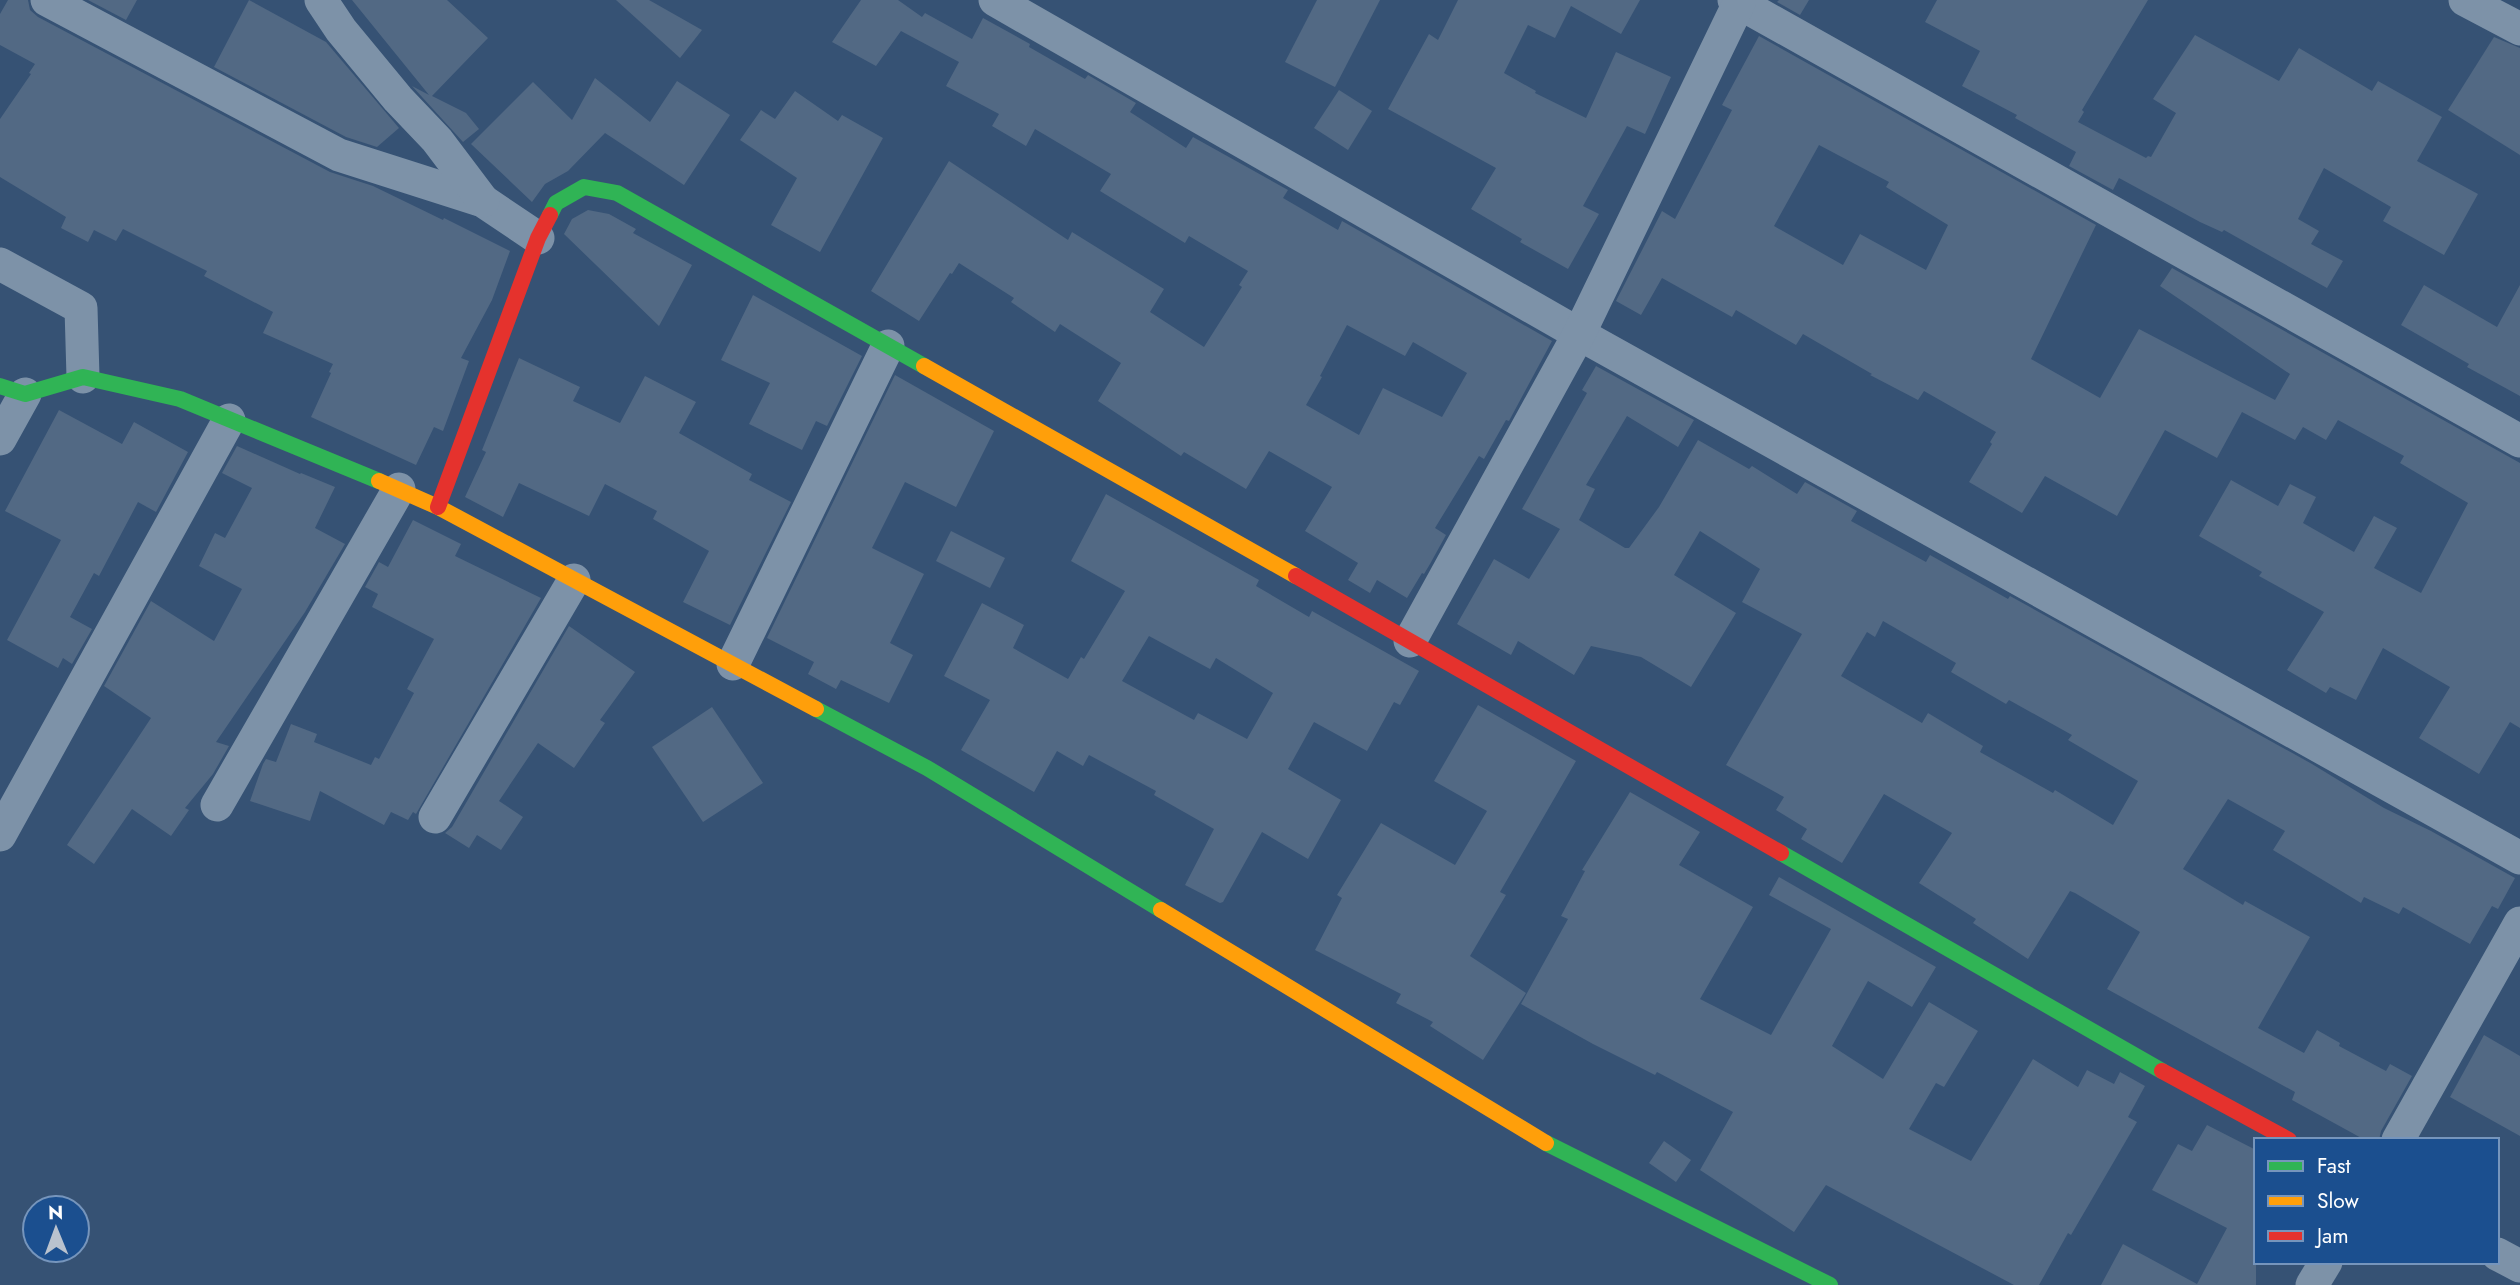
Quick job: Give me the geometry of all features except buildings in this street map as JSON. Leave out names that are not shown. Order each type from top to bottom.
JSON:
[{"type":"street","points":[[47,0],[339,155],[483,201],[538,238]]},
{"type":"street","points":[[321,0],[341,30],[398,99],[437,140],[483,201]]},
{"type":"street","points":[[995,0],[1579,334],[2520,858]]},
{"type":"street","points":[[2465,0],[2520,29]]},
{"type":"street","points":[[1410,641],[1579,334],[1737,1],[2520,441]]},
{"type":"street","points":[[438,507],[538,238],[556,203],[584,187],[617,194],[2285,1138]]},
{"type":"street","points":[[0,264],[81,308],[83,377]]},
{"type":"street","points":[[733,664],[888,346]]},
{"type":"street","points":[[0,439],[13,390],[83,377],[180,399],[438,507],[928,768],[1563,1153],[1830,1285]]},
{"type":"street","points":[[0,835],[229,420]]},
{"type":"street","points":[[217,805],[399,489]]},
{"type":"street","points":[[435,817],[573,580]]},
{"type":"street","points":[[2399,1138],[2520,923]]},
{"type":"street","points":[[2499,1255],[2520,1266]]},
{"type":"street","points":[[2312,1285],[2325,1264]]},
{"type":"traffic: fast","points":[[550,215],[556,203],[584,187],[617,193],[924,366]]},
{"type":"traffic: fast","points":[[0,386],[25,394],[83,377],[180,399],[379,481]]},
{"type":"traffic: fast","points":[[816,709],[927,768],[1161,910]]},
{"type":"traffic: fast","points":[[1781,853],[2162,1071]]},
{"type":"traffic: fast","points":[[1546,1143],[1830,1285]]},
{"type":"traffic: slow","points":[[924,366],[1296,576]]},
{"type":"traffic: slow","points":[[379,481],[438,507],[816,709]]},
{"type":"traffic: slow","points":[[1161,910],[1546,1143]]},
{"type":"traffic: jam","points":[[438,507],[538,238],[550,215]]},
{"type":"traffic: jam","points":[[1296,576],[1781,853]]},
{"type":"traffic: jam","points":[[2162,1071],[2285,1138]]}]
